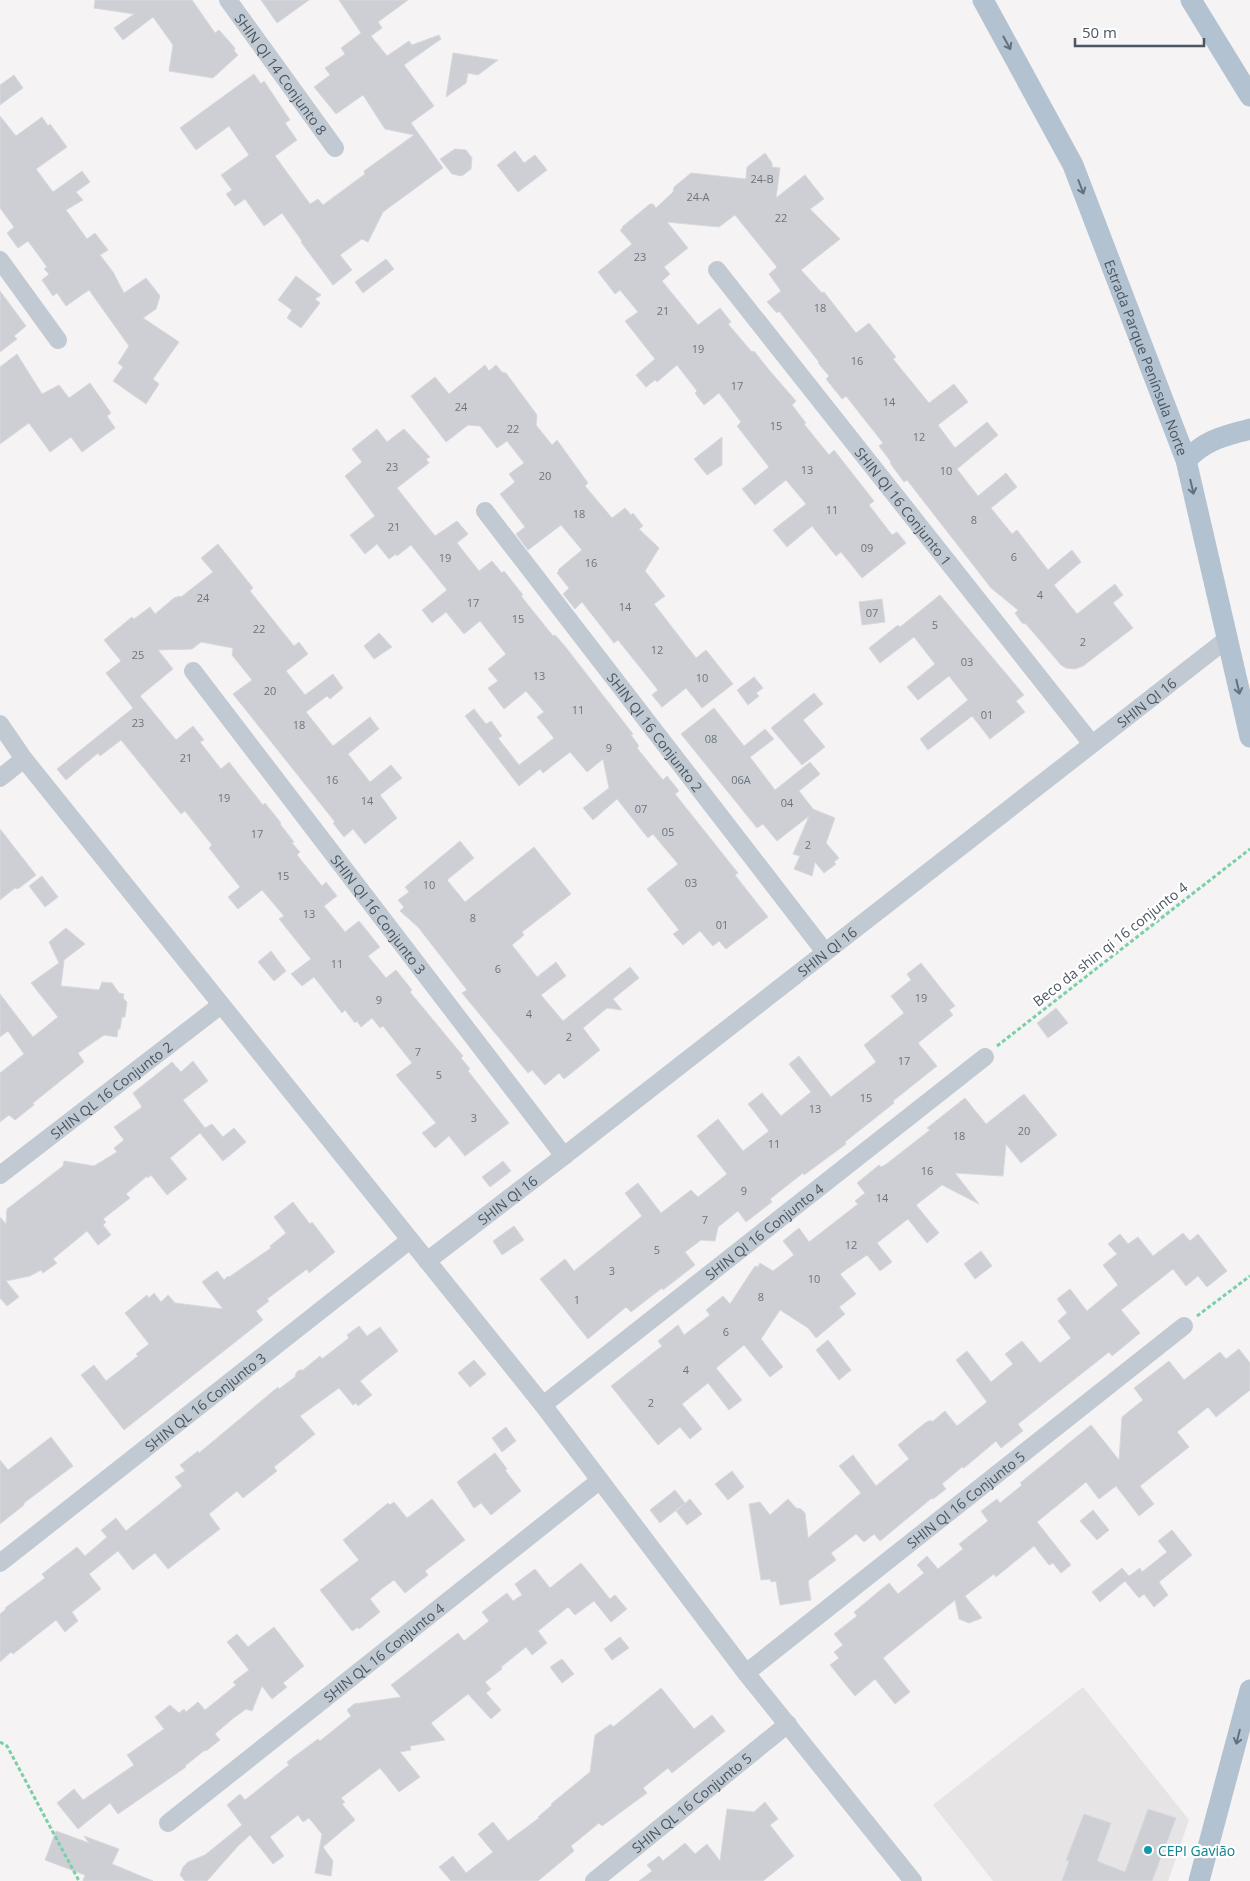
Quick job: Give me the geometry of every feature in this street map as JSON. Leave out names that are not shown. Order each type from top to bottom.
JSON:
[{"type":"main road","name":"Estrada Parque Península Norte","points":[[983,0],[1073,165],[1186,460],[1250,737]]},
{"type":"main road","points":[[1191,0],[1250,96]]},
{"type":"main road","points":[[1186,460],[1208,442],[1250,429]]},
{"type":"main road","points":[[1199,1881],[1250,1690]]},
{"type":"street","name":"SHIN QI 14 Conjunto 8","points":[[228,0],[335,148]]},
{"type":"street","points":[[0,260],[58,340]]},
{"type":"street","name":"SHIN QI 16 Conjunto 1","points":[[717,270],[1092,744]]},
{"type":"street","name":"SHIN QI 16 Conjunto 2","points":[[485,511],[825,952]]},
{"type":"street","name":"SHIN QI 16","points":[[427,1261],[1227,639]]},
{"type":"street","name":"SHIN QI 16 Conjunto 3","points":[[194,671],[564,1156]]},
{"type":"street","points":[[0,724],[24,759],[542,1405],[746,1673],[913,1881]]},
{"type":"street","points":[[0,778],[24,759]]},
{"type":"street","name":"SHIN QL 16 Conjunto 2","points":[[0,1175],[221,1005]]},
{"type":"street","name":"SHIN QI 16 Conjunto 4","points":[[542,1405],[985,1057]]},
{"type":"street","name":"SHIN QL 16 Conjunto 3","points":[[0,1563],[410,1240]]},
{"type":"street","name":"SHIN QI 16 Conjunto 5","points":[[746,1673],[1184,1326]]},
{"type":"street","name":"SHIN QL 16 Conjunto 4","points":[[168,1823],[599,1481]]},
{"type":"street","name":"SHIN QL 16 Conjunto 5","points":[[594,1881],[788,1724]]},
{"type":"path","name":"Beco da shin qi 16 conjunto 4","points":[[985,1057],[1250,849]]},
{"type":"path","points":[[1184,1326],[1250,1276]]},
{"type":"path","points":[[0,1742],[7,1746],[79,1881]]},
{"type":"shaded area","points":[[1083,1687],[1189,1820],[1168,1881],[993,1881],[933,1805]]},
{"type":"building","points":[[95,0],[192,0],[215,33],[219,30],[235,48],[234,51],[238,55],[213,78],[169,71],[173,45],[153,17],[123,40],[114,28],[134,14],[94,8]]},
{"type":"building","points":[[261,0],[309,0],[277,23]]},
{"type":"building","points":[[339,0],[408,0],[378,22],[382,28],[371,36],[387,56],[409,41],[412,45],[439,35],[441,39],[404,65],[434,106],[411,123],[443,168],[383,212],[368,242],[362,239],[340,255],[352,270],[333,285],[282,213],[264,226],[245,199],[235,206],[226,194],[232,190],[221,175],[249,155],[229,126],[196,150],[180,128],[254,74],[261,84],[264,81],[290,120],[285,123],[297,140],[275,156],[310,204],[318,199],[323,205],[365,174],[364,171],[414,135],[385,129],[363,95],[336,114],[314,87],[330,75],[325,68],[345,54],[341,48],[361,33]]},
{"type":"building","points":[[453,53],[498,60],[478,75],[468,73],[466,83],[446,97]]},
{"type":"building","points":[[14,75],[23,88],[0,105],[0,85]]},
{"type":"building","points":[[0,116],[16,136],[42,117],[48,126],[50,124],[67,147],[36,169],[53,192],[82,171],[90,182],[76,192],[83,200],[66,210],[87,239],[95,233],[108,250],[100,255],[113,272],[124,293],[146,278],[160,296],[156,309],[143,318],[179,342],[153,379],[159,384],[146,404],[113,381],[123,367],[118,363],[129,346],[89,290],[66,306],[57,293],[53,296],[42,280],[49,274],[44,269],[47,267],[28,241],[18,248],[7,233],[14,227],[0,208]]},
{"type":"building","points":[[455,149],[466,150],[472,158],[471,169],[462,176],[452,174],[440,159]]},
{"type":"building","points":[[515,151],[524,163],[535,155],[547,170],[518,192],[497,165]]},
{"type":"building","points":[[765,153],[772,163],[772,167],[780,168],[776,198],[805,175],[824,199],[810,209],[840,239],[801,270],[822,293],[824,292],[856,333],[869,323],[896,357],[893,359],[929,403],[954,384],[968,402],[938,425],[955,448],[987,422],[998,435],[957,469],[978,496],[1006,473],[1017,487],[991,508],[1012,534],[1017,530],[1048,570],[1072,550],[1081,562],[1054,585],[1077,614],[1115,584],[1123,595],[1113,603],[1133,628],[1083,666],[1075,669],[1066,668],[1061,665],[1026,624],[1022,623],[1015,613],[1018,610],[991,588],[907,480],[904,482],[879,446],[883,443],[846,396],[842,399],[826,379],[829,376],[819,362],[779,311],[777,313],[767,302],[781,291],[769,274],[777,267],[735,215],[719,227],[667,222],[688,248],[664,267],[670,274],[662,281],[698,325],[720,308],[731,322],[728,324],[752,352],[754,351],[796,401],[792,405],[806,423],[804,424],[829,455],[834,450],[874,501],[869,505],[892,535],[897,532],[906,543],[862,578],[841,552],[836,556],[812,526],[787,547],[773,530],[806,504],[786,480],[755,505],[742,489],[769,467],[737,426],[741,422],[719,393],[704,405],[695,393],[697,391],[677,365],[657,382],[655,380],[646,387],[636,375],[655,359],[625,321],[638,312],[620,290],[615,294],[598,272],[632,244],[620,230],[650,204],[653,204],[656,208],[673,192],[674,187],[691,173],[746,179],[747,167]]},
{"type":"building","points":[[386,259],[394,269],[363,293],[355,282]]},
{"type":"building","points":[[296,276],[321,295],[315,299],[320,303],[301,328],[287,318],[292,310],[278,300]]},
{"type":"building","points":[[0,291],[26,326],[14,336],[17,339],[0,352]]},
{"type":"building","points":[[17,354],[42,394],[59,385],[69,398],[90,383],[111,413],[107,416],[115,428],[82,452],[71,437],[50,452],[29,423],[0,444],[0,367]]},
{"type":"building","points":[[485,365],[489,371],[496,365],[502,372],[506,373],[537,415],[536,425],[552,445],[557,440],[588,483],[585,486],[612,518],[625,508],[631,515],[633,513],[643,526],[639,529],[659,548],[645,571],[665,596],[654,604],[696,658],[706,650],[733,684],[702,708],[686,688],[662,707],[652,695],[658,690],[618,640],[614,643],[582,602],[575,609],[563,594],[569,588],[557,573],[558,570],[582,550],[561,525],[528,550],[516,534],[525,527],[500,494],[515,482],[509,474],[524,463],[507,441],[497,448],[480,426],[468,425],[446,442],[411,396],[435,377],[449,394]]},
{"type":"building","points":[[377,429],[387,442],[404,429],[430,457],[426,459],[429,463],[397,488],[435,536],[457,521],[468,534],[457,543],[479,571],[492,561],[502,573],[504,571],[523,595],[521,596],[553,636],[555,635],[564,645],[633,734],[631,735],[639,746],[637,748],[663,780],[667,776],[679,791],[675,794],[738,873],[735,875],[768,917],[726,949],[719,941],[713,946],[700,931],[683,945],[673,934],[679,930],[647,889],[678,864],[653,834],[648,838],[617,799],[593,820],[583,808],[609,788],[603,759],[587,772],[570,752],[543,773],[540,769],[519,786],[465,716],[474,709],[486,724],[491,721],[502,736],[498,738],[519,765],[554,738],[537,717],[544,712],[526,691],[504,709],[488,688],[498,681],[488,669],[506,654],[480,621],[464,634],[446,612],[432,623],[422,610],[447,590],[411,545],[397,556],[396,554],[389,559],[377,544],[365,554],[350,535],[375,516],[345,476],[362,462],[352,449]]},
{"type":"building","points":[[722,437],[722,465],[707,475],[694,459]]},
{"type":"building","points":[[218,544],[253,588],[250,591],[294,646],[299,642],[308,654],[286,671],[305,695],[333,674],[343,688],[330,699],[327,696],[306,712],[333,746],[370,717],[379,729],[348,754],[370,782],[391,765],[402,778],[380,795],[397,818],[365,844],[353,829],[344,837],[333,823],[335,822],[233,694],[252,680],[232,655],[233,648],[201,642],[192,649],[158,650],[173,669],[140,696],[176,740],[193,726],[204,740],[200,742],[221,769],[229,762],[263,805],[265,803],[281,823],[294,842],[292,843],[300,852],[297,855],[322,886],[326,882],[337,896],[324,906],[345,932],[359,921],[380,947],[368,956],[386,978],[396,970],[412,990],[410,992],[463,1056],[461,1058],[470,1069],[468,1071],[509,1123],[465,1156],[449,1136],[435,1148],[422,1133],[436,1123],[396,1075],[412,1063],[383,1026],[380,1028],[372,1018],[361,1027],[357,1021],[355,1023],[345,1010],[342,1013],[314,977],[302,986],[291,974],[311,959],[279,919],[284,916],[262,890],[238,909],[228,897],[240,887],[209,848],[212,845],[185,811],[181,814],[121,740],[100,756],[98,753],[66,780],[57,769],[133,708],[106,673],[121,661],[104,640],[132,617],[134,619],[150,607],[155,614],[174,598],[181,597],[213,572],[201,558]]},
{"type":"building","points":[[940,595],[1024,695],[1016,701],[1025,712],[990,739],[972,716],[928,750],[920,739],[968,700],[949,676],[918,700],[907,687],[935,664],[914,637],[880,663],[869,648],[898,625],[900,627]]},
{"type":"building","points":[[882,599],[885,622],[862,625],[859,602]]},
{"type":"building","points":[[379,633],[392,647],[374,659],[364,646]]},
{"type":"building","points":[[754,677],[763,688],[756,693],[759,696],[748,705],[737,690]]},
{"type":"building","points":[[814,693],[823,704],[803,720],[825,747],[802,765],[771,728]]},
{"type":"building","points":[[714,708],[744,746],[765,729],[774,739],[750,757],[775,790],[810,762],[820,774],[799,791],[813,809],[835,818],[826,843],[839,858],[834,862],[836,864],[824,873],[815,862],[812,876],[794,869],[800,856],[793,854],[809,816],[777,841],[763,824],[757,828],[681,734]]},
{"type":"building","points":[[0,829],[36,875],[0,900]]},
{"type":"building","points":[[460,841],[474,858],[447,880],[465,902],[534,847],[571,894],[522,932],[524,935],[512,945],[537,977],[556,962],[566,976],[541,995],[563,1021],[630,967],[639,978],[613,999],[622,1010],[607,1008],[583,1028],[600,1050],[564,1079],[559,1073],[545,1085],[532,1070],[528,1073],[462,993],[467,990],[418,927],[400,911],[404,907],[398,900],[409,892],[405,887]]},
{"type":"building","points":[[42,876],[58,897],[45,907],[29,886]]},
{"type":"building","points":[[66,928],[85,944],[64,960],[61,986],[99,990],[102,982],[112,983],[119,993],[124,994],[123,998],[127,1002],[125,1017],[122,1017],[117,1037],[104,1035],[78,1053],[84,1062],[15,1120],[9,1115],[0,1122],[0,1073],[24,1054],[8,1031],[0,1037],[0,994],[33,1037],[58,1017],[31,983],[59,963],[49,942]]},
{"type":"building","points":[[271,951],[286,971],[274,981],[258,962]]},
{"type":"building","points":[[921,963],[955,1006],[949,1010],[953,1015],[918,1043],[937,1066],[845,1142],[846,1144],[804,1175],[803,1173],[770,1199],[772,1202],[746,1222],[738,1211],[718,1227],[715,1241],[701,1240],[685,1252],[695,1265],[631,1312],[626,1307],[588,1339],[540,1279],[565,1259],[574,1271],[642,1216],[625,1193],[638,1183],[661,1213],[691,1190],[698,1197],[727,1174],[697,1136],[718,1119],[743,1151],[769,1131],[748,1104],[762,1093],[781,1116],[811,1092],[789,1064],[799,1056],[831,1097],[876,1062],[864,1045],[904,1013],[891,996],[911,980],[907,974]]},
{"type":"building","points":[[1056,1008],[1068,1023],[1048,1038],[1037,1023]]},
{"type":"building","points":[[193,1061],[208,1081],[183,1100],[205,1128],[212,1124],[223,1137],[234,1128],[246,1142],[223,1161],[200,1133],[170,1158],[187,1179],[167,1195],[151,1175],[148,1178],[147,1176],[126,1194],[130,1198],[103,1219],[106,1222],[103,1225],[111,1235],[98,1245],[87,1231],[53,1259],[57,1263],[43,1273],[41,1270],[30,1276],[6,1281],[19,1297],[7,1306],[0,1298],[0,1217],[6,1224],[7,1209],[63,1166],[64,1161],[94,1166],[117,1152],[114,1148],[124,1140],[114,1127],[142,1107],[133,1093],[172,1062],[181,1072]]},
{"type":"building","points":[[1024,1094],[1057,1135],[1021,1163],[1006,1144],[1003,1176],[955,1173],[979,1204],[942,1185],[916,1205],[939,1233],[927,1243],[908,1219],[877,1243],[892,1262],[880,1271],[867,1255],[840,1274],[856,1294],[839,1307],[845,1314],[816,1338],[808,1328],[780,1310],[761,1339],[783,1367],[770,1377],[744,1345],[716,1368],[742,1400],[729,1410],[708,1383],[682,1404],[702,1429],[690,1439],[680,1427],[658,1445],[611,1386],[662,1346],[658,1341],[678,1325],[684,1335],[710,1315],[706,1310],[723,1296],[730,1304],[755,1266],[758,1267],[760,1263],[773,1271],[794,1255],[783,1241],[799,1228],[809,1242],[858,1204],[855,1201],[865,1193],[857,1183],[879,1165],[881,1167],[885,1165],[930,1130],[927,1128],[965,1098],[986,1124]]},
{"type":"building","points":[[503,1161],[511,1171],[490,1187],[482,1177]]},
{"type":"building","points":[[293,1202],[310,1224],[312,1222],[335,1252],[309,1273],[307,1269],[267,1299],[269,1301],[256,1311],[263,1320],[124,1430],[81,1375],[94,1365],[106,1381],[138,1356],[136,1354],[149,1344],[125,1313],[147,1295],[149,1298],[154,1293],[161,1302],[168,1295],[175,1303],[223,1309],[202,1282],[217,1271],[224,1280],[271,1248],[270,1246],[286,1233],[274,1217]]},
{"type":"building","points":[[514,1226],[524,1240],[502,1255],[493,1241]]},
{"type":"building","points":[[1183,1233],[1190,1241],[1198,1234],[1227,1271],[1207,1287],[1198,1276],[1186,1286],[1173,1269],[1121,1310],[1140,1333],[1112,1356],[1109,1352],[1018,1424],[1023,1431],[1001,1448],[996,1441],[964,1468],[962,1467],[942,1484],[946,1489],[932,1498],[880,1541],[874,1534],[864,1542],[856,1534],[831,1553],[836,1560],[808,1581],[811,1600],[780,1605],[776,1581],[771,1582],[770,1579],[761,1580],[749,1504],[760,1502],[770,1515],[788,1499],[796,1508],[801,1509],[805,1513],[808,1538],[861,1493],[839,1466],[853,1455],[876,1486],[909,1459],[898,1445],[925,1423],[931,1420],[932,1422],[945,1411],[957,1426],[987,1402],[956,1360],[967,1351],[991,1382],[1013,1364],[1005,1354],[1022,1341],[1040,1363],[1071,1338],[1058,1321],[1067,1313],[1057,1299],[1070,1289],[1087,1311],[1118,1285],[1103,1265],[1117,1254],[1108,1244],[1120,1234],[1128,1244],[1138,1237],[1153,1256]]},
{"type":"building","points":[[981,1251],[992,1266],[975,1279],[964,1264]]},
{"type":"building","points":[[359,1326],[367,1336],[380,1327],[398,1351],[360,1381],[372,1395],[358,1406],[356,1403],[353,1405],[339,1388],[300,1416],[315,1434],[274,1467],[277,1471],[243,1498],[237,1491],[209,1514],[220,1529],[168,1569],[155,1553],[133,1570],[118,1551],[89,1574],[101,1589],[72,1612],[78,1621],[65,1632],[56,1620],[0,1662],[0,1614],[5,1608],[45,1578],[42,1574],[77,1547],[85,1556],[107,1537],[101,1530],[116,1518],[126,1531],[182,1486],[175,1477],[185,1471],[180,1465],[198,1451],[199,1453],[278,1387],[279,1389],[295,1377],[299,1370],[303,1370],[320,1356],[322,1359],[349,1338],[347,1335]]},
{"type":"building","points":[[828,1340],[851,1370],[839,1380],[816,1350]]},
{"type":"building","points":[[1239,1349],[1250,1363],[1250,1390],[1216,1417],[1208,1407],[1177,1432],[1189,1447],[1140,1486],[1154,1504],[1139,1516],[1116,1486],[1099,1499],[1086,1482],[1037,1522],[1071,1565],[1061,1573],[1053,1563],[1049,1565],[1034,1546],[996,1577],[994,1574],[965,1596],[982,1618],[969,1623],[959,1619],[955,1600],[883,1658],[910,1692],[895,1704],[875,1679],[855,1696],[830,1665],[839,1658],[834,1652],[843,1645],[834,1634],[857,1616],[854,1612],[889,1583],[898,1594],[924,1573],[917,1565],[927,1556],[938,1569],[963,1549],[959,1544],[988,1521],[981,1511],[997,1499],[1000,1503],[1022,1485],[1020,1483],[1091,1425],[1119,1460],[1122,1417],[1143,1400],[1134,1388],[1169,1361],[1184,1380],[1220,1352],[1226,1359]]},
{"type":"building","points":[[474,1360],[486,1374],[470,1387],[458,1373]]},
{"type":"building","points":[[506,1427],[516,1441],[502,1452],[492,1438]]},
{"type":"building","points":[[51,1437],[73,1466],[24,1503],[24,1505],[0,1524],[0,1460],[8,1470]]},
{"type":"building","points":[[495,1453],[521,1491],[491,1515],[481,1503],[474,1508],[457,1482]]},
{"type":"building","points":[[732,1471],[744,1487],[728,1500],[715,1484]]},
{"type":"building","points":[[675,1490],[685,1503],[660,1523],[650,1510]]},
{"type":"building","points":[[432,1499],[465,1540],[425,1571],[428,1575],[405,1593],[394,1580],[383,1588],[370,1599],[380,1612],[359,1629],[358,1627],[352,1631],[320,1590],[359,1560],[343,1540],[388,1503],[390,1505],[394,1502],[407,1518]]},
{"type":"building","points":[[690,1499],[702,1514],[687,1525],[676,1511]]},
{"type":"building","points":[[1093,1510],[1109,1530],[1097,1540],[1080,1521]]},
{"type":"building","points":[[1172,1530],[1192,1555],[1159,1582],[1168,1595],[1154,1607],[1144,1594],[1139,1598],[1125,1581],[1100,1602],[1092,1592],[1122,1568],[1129,1576],[1140,1568],[1142,1572],[1167,1552],[1158,1541]]},
{"type":"building","points":[[581,1563],[610,1599],[615,1595],[627,1609],[611,1622],[594,1601],[575,1615],[568,1607],[538,1631],[547,1643],[532,1655],[526,1647],[485,1682],[491,1689],[486,1693],[501,1710],[491,1719],[468,1694],[431,1723],[445,1740],[410,1746],[411,1750],[400,1752],[420,1777],[399,1792],[380,1768],[341,1798],[345,1802],[342,1804],[355,1820],[323,1847],[333,1861],[331,1876],[315,1873],[322,1834],[309,1818],[303,1822],[298,1815],[270,1837],[284,1856],[273,1864],[250,1835],[207,1881],[185,1881],[180,1875],[183,1867],[188,1862],[205,1855],[242,1825],[227,1805],[240,1794],[245,1800],[289,1765],[287,1762],[318,1739],[320,1741],[351,1716],[347,1710],[354,1704],[401,1697],[391,1685],[458,1633],[464,1641],[489,1621],[482,1612],[507,1593],[513,1601],[522,1595],[515,1584],[535,1569],[550,1588]]},
{"type":"building","points":[[274,1627],[304,1666],[283,1683],[287,1687],[272,1699],[262,1686],[252,1711],[246,1709],[231,1720],[215,1734],[220,1740],[186,1767],[118,1814],[110,1803],[78,1829],[57,1803],[74,1789],[83,1800],[134,1765],[127,1755],[164,1729],[155,1717],[170,1705],[179,1713],[184,1709],[186,1712],[198,1702],[205,1710],[236,1685],[233,1682],[249,1670],[227,1642],[237,1634],[248,1647]]},
{"type":"building","points":[[620,1637],[629,1648],[612,1660],[604,1649]]},
{"type":"building","points":[[562,1659],[574,1674],[562,1683],[550,1667]]},
{"type":"building","points":[[661,1688],[694,1729],[712,1715],[725,1731],[672,1773],[668,1768],[643,1788],[647,1793],[602,1826],[599,1823],[571,1846],[574,1851],[538,1881],[451,1881],[439,1867],[453,1856],[466,1873],[493,1852],[478,1834],[493,1822],[508,1841],[539,1818],[551,1804],[590,1772],[595,1735],[611,1724],[613,1727]]},
{"type":"building","points":[[765,1802],[778,1819],[770,1825],[794,1856],[763,1881],[639,1881],[652,1871],[647,1865],[659,1856],[663,1861],[685,1843],[695,1854],[707,1844],[720,1861],[727,1809],[754,1812]]},
{"type":"building","name":"CEPI Gavião","points":[[1148,1809],[1176,1818],[1152,1881],[1062,1881],[1069,1861],[1066,1860],[1084,1814],[1111,1823],[1097,1861],[1125,1872]]},
{"type":"building","points":[[56,1831],[89,1843],[84,1836],[119,1849],[112,1864],[153,1881],[83,1881],[85,1875],[45,1860]]},
{"type":"place","name":"CEPI Gavião","points":[[1148,1850]]}]
